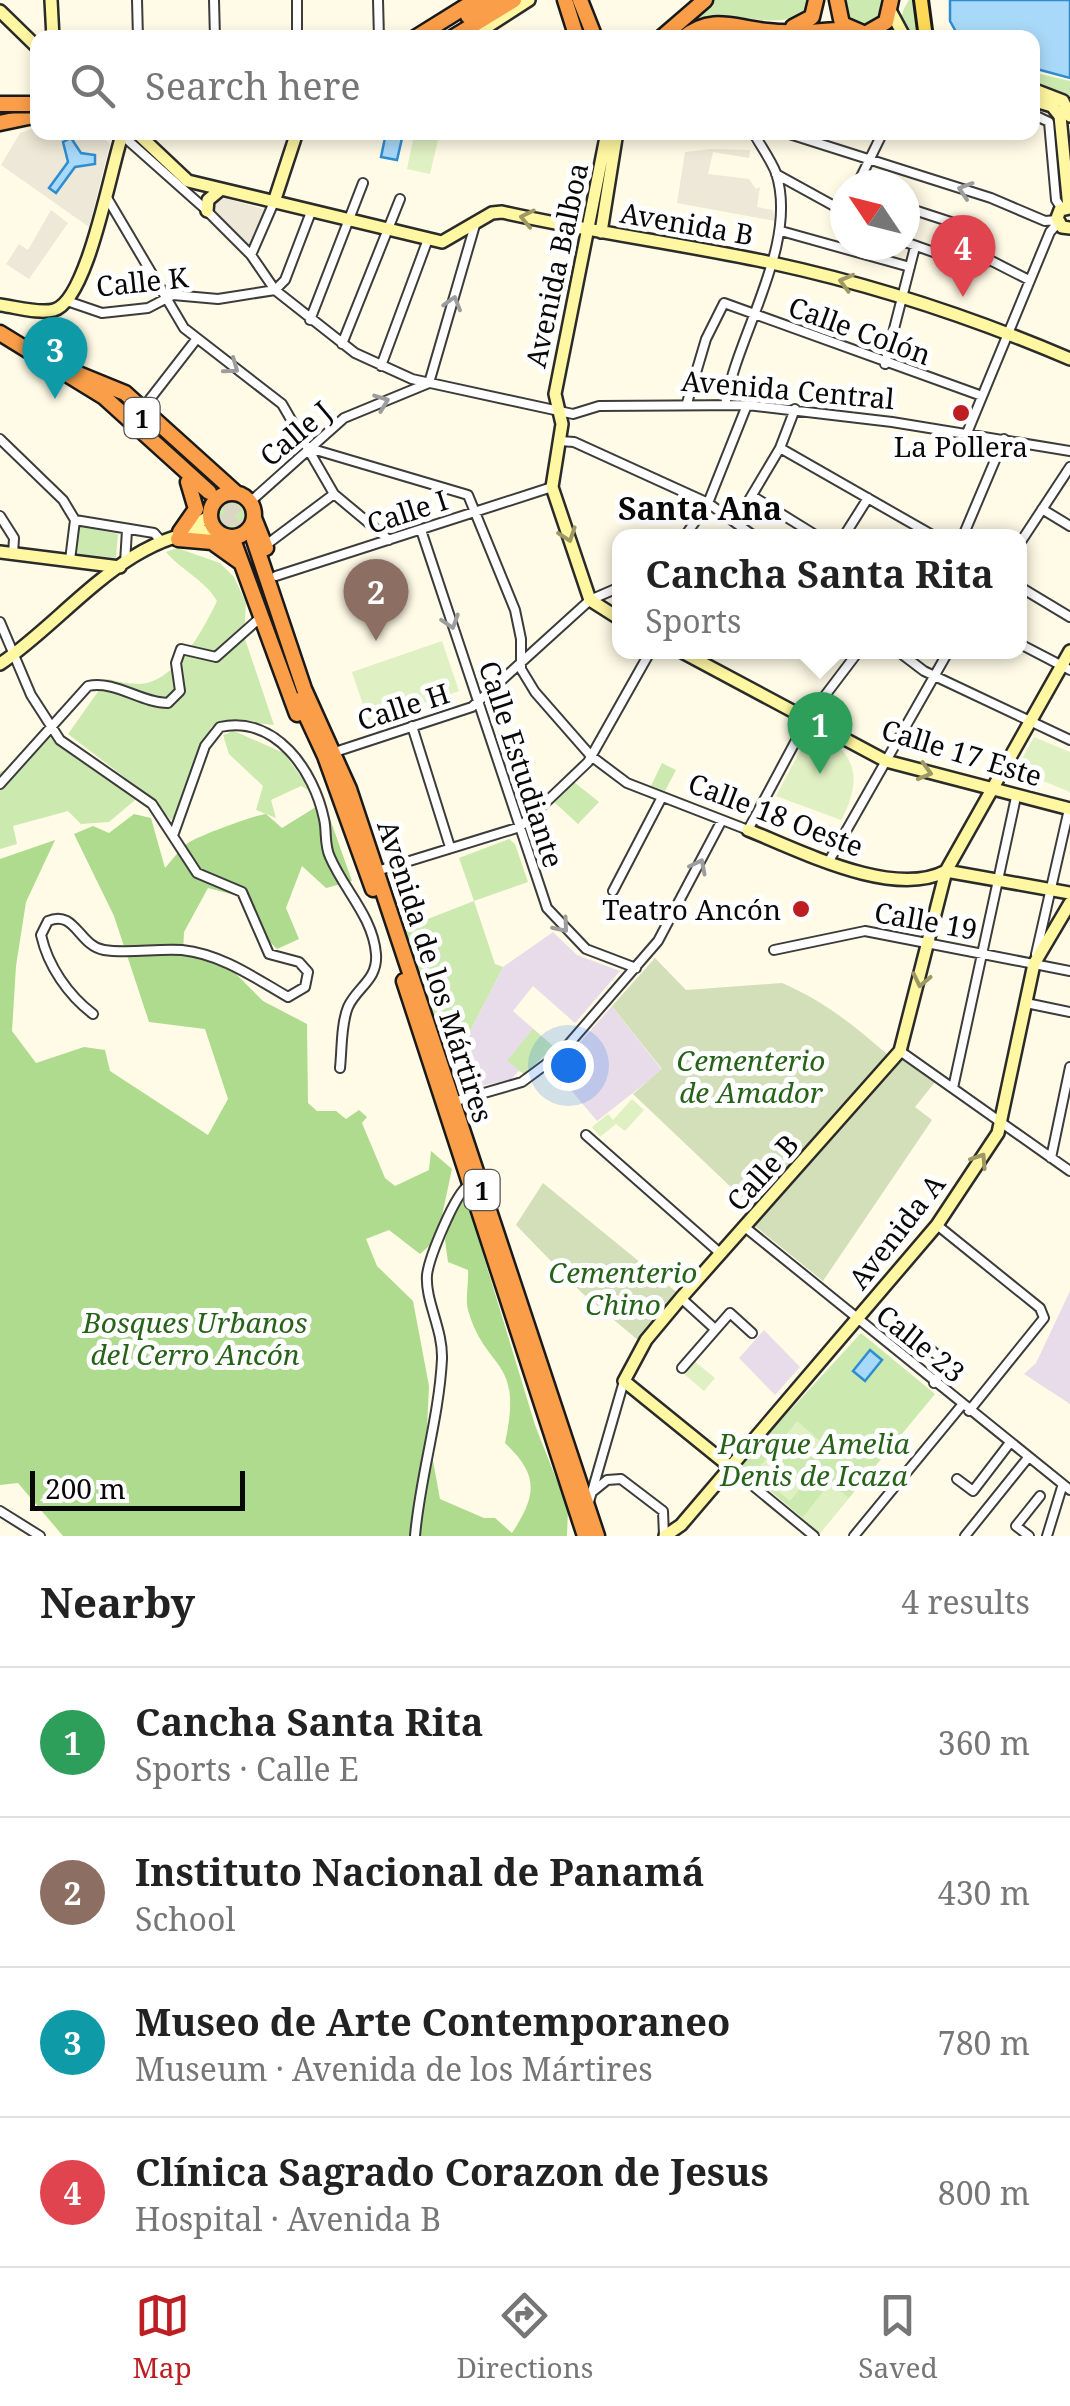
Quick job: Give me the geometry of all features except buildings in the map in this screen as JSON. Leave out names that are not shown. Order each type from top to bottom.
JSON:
[{"type":"highway","points":[[448,30],[514,0]]},
{"type":"highway","points":[[565,0],[574,30]]},
{"type":"highway","points":[[580,0],[592,30]]},
{"type":"highway","points":[[670,30],[705,0]]},
{"type":"highway","points":[[783,30],[812,17],[816,0]]},
{"type":"highway","points":[[836,0],[838,15],[848,29]]},
{"type":"highway","points":[[425,30],[470,1]]},
{"type":"highway","points":[[878,30],[893,5]]},
{"type":"highway","points":[[463,30],[495,6]]},
{"type":"highway","points":[[700,30],[725,22],[767,30]]},
{"type":"highway","points":[[825,30],[851,30]]},
{"type":"highway","points":[[0,105],[30,103]]},
{"type":"highway","points":[[0,118],[30,115]]},
{"type":"highway","points":[[0,118],[16,116]]},
{"type":"highway","name":"1","points":[[0,334],[130,405],[213,489]]},
{"type":"highway","points":[[76,376],[109,384],[144,408],[250,502],[254,518],[245,567],[301,724],[336,787]]},
{"type":"highway","points":[[76,376],[188,482],[211,512],[216,530],[249,542],[276,576],[336,752]]},
{"type":"highway","points":[[173,538],[196,509],[188,482]]},
{"type":"highway","points":[[211,512],[224,494],[236,493]]},
{"type":"highway","points":[[249,542],[254,518]]},
{"type":"highway","points":[[173,538],[212,542],[245,567]]},
{"type":"highway","name":"Avenida de los Mártires","points":[[249,542],[304,689],[336,752],[454,1102],[580,1508],[585,1536]]},
{"type":"highway","name":"Avenida de los Mártires","points":[[249,542],[306,718],[336,787],[580,1508],[597,1536]]},
{"type":"highway","points":[[572,1536],[580,1508]]},
{"type":"main road","points":[[921,0],[925,30]]},
{"type":"street","points":[[51,30],[52,0]]},
{"type":"street","points":[[137,0],[138,30]]},
{"type":"street","points":[[214,0],[214,30]]},
{"type":"street","points":[[297,0],[297,30]]},
{"type":"street","points":[[378,0],[379,30]]},
{"type":"street","points":[[482,30],[529,0]]},
{"type":"street","points":[[893,5],[902,30]]},
{"type":"street","points":[[0,11],[30,38]]},
{"type":"street","points":[[1040,93],[1063,101],[1070,116]]},
{"type":"street","points":[[967,433],[1029,280],[1064,216],[1060,116],[1052,106],[1040,102]]},
{"type":"street","points":[[16,116],[30,115]]},
{"type":"street","points":[[1040,118],[1049,122],[1056,200],[1064,216]]},
{"type":"street","points":[[0,304],[52,311],[67,302],[85,266],[120,140]]},
{"type":"street","name":"Avenida Central","points":[[130,140],[207,211],[310,320],[381,366],[429,384],[582,414],[598,406],[747,405],[967,433],[1070,451]]},
{"type":"street","points":[[144,140],[176,173],[220,190],[428,239],[381,366]]},
{"type":"street","points":[[250,256],[274,202],[294,140]]},
{"type":"street","name":"Avenida Balboa","points":[[560,440],[562,424],[555,394],[595,231],[611,140]]},
{"type":"street","points":[[725,404],[735,358],[773,264],[782,231],[776,174],[757,140]]},
{"type":"street","points":[[808,140],[991,198],[1046,222],[1064,216]]},
{"type":"street","points":[[864,170],[878,140]]},
{"type":"street","points":[[776,174],[830,204]]},
{"type":"street","points":[[310,320],[363,183]]},
{"type":"street","points":[[207,211],[208,200],[220,190]]},
{"type":"street","points":[[106,196],[165,298],[195,341],[282,404],[334,494],[390,540]]},
{"type":"street","points":[[342,344],[400,198]]},
{"type":"street","points":[[278,289],[310,212]]},
{"type":"street","name":"Avenida B","points":[[428,239],[442,242],[502,212],[773,264],[902,298],[1008,332],[1070,359]]},
{"type":"street","points":[[920,212],[960,225],[972,246],[989,262],[1029,280]]},
{"type":"street","points":[[429,384],[476,222]]},
{"type":"street","points":[[782,231],[910,267]]},
{"type":"street","points":[[920,249],[973,266],[989,262]]},
{"type":"street","points":[[885,364],[912,260]]},
{"type":"street","name":"Calle K","points":[[67,302],[102,313],[148,308],[180,294],[240,298],[278,289]]},
{"type":"street","name":"Calle Colón","points":[[687,403],[706,339],[724,304],[982,396]]},
{"type":"street","points":[[144,408],[195,341]]},
{"type":"street","name":"Calle J","points":[[250,502],[344,418],[429,384]]},
{"type":"street","points":[[690,529],[708,503],[747,405]]},
{"type":"street","points":[[736,522],[780,448],[795,409]]},
{"type":"street","points":[[0,439],[53,490],[75,520],[173,538],[216,530]]},
{"type":"street","points":[[965,529],[1004,439]]},
{"type":"street","points":[[612,614],[590,600],[552,487],[560,440],[574,442],[708,503],[745,529]]},
{"type":"street","points":[[309,448],[456,490],[468,495],[477,511]]},
{"type":"street","points":[[780,448],[922,529]]},
{"type":"street","points":[[1027,533],[1070,467]]},
{"type":"street","name":"Calle I","points":[[276,576],[552,487]]},
{"type":"street","points":[[249,542],[334,494]]},
{"type":"street","points":[[754,497],[806,529]]},
{"type":"street","points":[[848,529],[868,498]]},
{"type":"street","points":[[1042,510],[1070,526]]},
{"type":"street","name":"Calle 18 Oeste","points":[[477,511],[514,610],[521,669],[534,692],[592,756],[627,783],[866,875],[930,880],[946,871],[1070,893]]},
{"type":"street","points":[[0,664],[123,565],[211,512]]},
{"type":"street","points":[[0,516],[14,538],[3,553]]},
{"type":"street","points":[[70,560],[75,520]]},
{"type":"street","points":[[123,565],[127,530]]},
{"type":"street","name":"Calle Estudiante","points":[[421,530],[542,896],[557,922],[586,949],[636,968]]},
{"type":"street","points":[[3,553],[123,565]]},
{"type":"street","name":"Calle H","points":[[336,752],[477,704],[522,657],[590,600],[612,590]]},
{"type":"street","points":[[1027,590],[1070,616]]},
{"type":"street","points":[[0,784],[51,730],[70,701],[95,684],[155,703],[177,699],[180,691],[176,662],[181,649],[216,658],[261,617]]},
{"type":"street","points":[[0,622],[51,730],[78,755],[152,804],[174,834],[186,862],[216,882],[242,892],[269,954],[305,966],[309,979],[300,992],[288,997],[224,961],[184,950],[104,950],[84,940],[71,922],[56,918],[44,928],[42,943],[67,988],[94,1014]]},
{"type":"street","points":[[1027,648],[1066,668]]},
{"type":"street","name":"Calle B","points":[[580,1508],[591,1492],[624,1381],[646,1340],[900,1050],[946,871],[988,791],[996,786],[1066,668],[1070,651]]},
{"type":"street","points":[[376,871],[520,826],[592,756],[646,659]]},
{"type":"street","name":"Calle 17 Este","points":[[695,659],[886,760],[988,791],[1070,809]]},
{"type":"street","points":[[748,830],[808,718],[853,659]]},
{"type":"street","points":[[910,659],[1031,724],[1070,740]]},
{"type":"street","points":[[829,861],[943,659]]},
{"type":"street","points":[[174,834],[205,746],[220,727],[233,724],[269,736],[301,761],[314,784],[327,853],[369,923],[376,956],[372,976],[348,1007],[340,1068]]},
{"type":"street","points":[[412,726],[450,847]]},
{"type":"street","points":[[612,892],[662,797]]},
{"type":"street","points":[[953,1088],[1016,797]]},
{"type":"street","points":[[1034,964],[1070,809]]},
{"type":"street","points":[[454,1102],[539,1074],[636,968],[668,926],[722,820]]},
{"type":"street","name":"Avenida A","points":[[665,1536],[681,1525],[937,1225],[1002,1123],[1034,964],[1070,902]]},
{"type":"street","name":"Calle 19","points":[[774,950],[854,931],[929,942],[1070,972]]},
{"type":"street","points":[[1026,1003],[1070,1012]]},
{"type":"street","points":[[900,1050],[1070,1171]]},
{"type":"street","points":[[1051,1158],[1070,1067]]},
{"type":"street","points":[[586,1135],[720,1253]]},
{"type":"street","points":[[415,1536],[442,1359],[440,1328],[428,1289],[428,1273],[458,1196],[469,1186]]},
{"type":"street","points":[[854,1536],[1044,1318],[1040,1308],[937,1225]]},
{"type":"street","name":"Calle 23","points":[[746,1228],[1066,1489]]},
{"type":"street","points":[[681,1298],[715,1330]]},
{"type":"street","points":[[682,1368],[730,1313],[752,1333]]},
{"type":"street","points":[[922,1341],[948,1365],[934,1383]]},
{"type":"street","points":[[624,1381],[814,1536]]},
{"type":"street","points":[[957,1479],[972,1491],[1009,1444]]},
{"type":"street","points":[[964,1536],[1028,1459]]},
{"type":"street","points":[[591,1492],[607,1480],[620,1479],[663,1511],[665,1536]]},
{"type":"street","points":[[1047,1536],[1066,1489]]},
{"type":"street","points":[[1028,1536],[1016,1526],[1040,1496]]},
{"type":"street","points":[[0,1511],[40,1536]]},
{"type":"street","points":[[681,1525],[692,1536]]},
{"type":"shaded area","points":[[30,129],[30,140],[106,140],[110,144],[89,227],[1,165],[20,133]]},
{"type":"shaded area","points":[[750,150],[749,158],[713,152],[708,174],[749,179],[756,189],[760,187],[757,207],[773,210],[775,221],[677,203],[685,152]]},
{"type":"shaded area","points":[[221,197],[266,210],[251,246],[212,210],[214,199]]},
{"type":"shaded area","points":[[51,210],[68,223],[29,279],[6,264],[19,244],[28,250]]},
{"type":"shaded area","points":[[553,932],[577,955],[620,971],[575,1023],[533,986],[513,1011],[554,1047],[524,1074],[519,1071],[510,1080],[456,1091],[448,1066],[503,967]]},
{"type":"shaded area","points":[[612,1006],[662,1070],[597,1121],[555,1071]]},
{"type":"shaded area","points":[[1070,1291],[1070,1404],[1024,1374],[1036,1363]]},
{"type":"shaded area","points":[[764,1330],[800,1367],[775,1395],[739,1358]]},
{"type":"green space","points":[[713,0],[811,0],[811,12],[777,20],[715,16],[682,26]]},
{"type":"green space","points":[[842,0],[886,0],[875,21],[860,26],[845,20]]},
{"type":"green space","points":[[909,0],[917,0],[920,30],[904,30],[902,14]]},
{"type":"green space","points":[[1040,74],[1070,81],[1070,102],[1058,91],[1040,87]]},
{"type":"green space","points":[[413,140],[438,140],[430,174],[407,169]]},
{"type":"green space","points":[[232,498],[244,503],[249,515],[244,527],[232,532],[220,527],[215,515],[220,503]]},
{"type":"green space","points":[[76,525],[118,534],[116,558],[75,553]]},
{"type":"green space","points":[[177,548],[220,563],[234,577],[246,603],[244,636],[274,725],[230,720],[211,727],[178,814],[171,820],[140,789],[68,734],[107,679],[139,684],[164,675],[186,653],[204,626],[217,601],[166,552]]},
{"type":"green space","points":[[442,641],[459,691],[369,723],[352,672]]},
{"type":"green space","points":[[812,729],[838,746],[852,767],[852,791],[841,820],[776,796]]},
{"type":"green space","points":[[234,731],[284,753],[312,792],[301,786],[271,800],[276,818],[256,810],[263,786],[229,754],[223,735]]},
{"type":"green space","points":[[49,735],[135,800],[109,822],[81,824],[68,811],[13,826],[17,844],[0,849],[0,772],[27,761]]},
{"type":"green space","points":[[1034,737],[1070,752],[1070,792],[1016,770]]},
{"type":"green space","points":[[662,763],[676,770],[665,791],[651,786]]},
{"type":"green space","points":[[574,782],[599,802],[578,824],[554,802]]},
{"type":"green space","name":"Bosques Urbanos del Cerro Ancón","points":[[324,802],[352,881],[326,888],[302,866],[286,908],[299,939],[277,949],[259,931],[246,898],[208,888],[184,932],[183,953],[225,963],[263,1001],[307,1024],[308,1103],[317,1111],[336,1111],[346,1119],[359,1110],[367,1117],[362,1123],[385,1178],[395,1186],[429,1170],[431,1151],[452,1169],[437,1239],[420,1254],[389,1230],[366,1239],[377,1266],[413,1301],[429,1386],[427,1428],[440,1499],[484,1518],[495,1518],[512,1533],[526,1507],[531,1486],[524,1465],[505,1443],[510,1394],[506,1379],[468,1310],[468,1270],[448,1262],[445,1240],[462,1185],[535,1425],[568,1509],[567,1536],[63,1536],[18,1483],[0,1485],[0,859],[55,840],[26,902],[16,966],[12,1031],[36,1063],[84,1047],[105,1050],[110,1071],[208,1135],[228,1099],[205,1029],[149,1022],[114,916],[74,834],[93,826],[109,833],[134,814],[151,818],[165,868],[185,845],[203,836],[266,814],[282,828]]},
{"type":"green space","points":[[509,839],[515,844],[528,882],[474,901],[459,858]]},
{"type":"green space","points":[[474,901],[495,964],[503,967],[448,1066],[402,929]]},
{"type":"green space","name":"Cementerio de Amador","points":[[655,958],[686,990],[782,983],[839,1015],[889,1056],[754,1209],[633,1094],[662,1069],[612,1006]]},
{"type":"green space","points":[[533,1029],[554,1047],[524,1074],[507,1061]]},
{"type":"green space","name":"Cementerio de Amador","points":[[902,1057],[935,1082],[915,1107],[932,1120],[823,1281],[755,1226]]},
{"type":"green space","points":[[632,1099],[644,1110],[625,1131],[616,1124],[600,1137],[592,1127],[608,1114],[613,1120]]},
{"type":"green space","name":"Cementerio Chino","points":[[543,1183],[679,1294],[639,1341],[582,1293],[516,1225]]},
{"type":"green space","name":"Parque Amelia Denis de Icaza","points":[[861,1333],[935,1394],[820,1533],[740,1465]]},
{"type":"green space","points":[[694,1361],[715,1378],[704,1391],[683,1373]]},
{"type":"green space","points":[[797,1421],[822,1443],[811,1456],[786,1435]]},
{"type":"green space","points":[[771,1453],[806,1482],[790,1501],[755,1472]]},
{"type":"green space","points":[[830,1483],[849,1498],[820,1533],[802,1518]]},
{"type":"water","points":[[950,0],[1070,0],[1070,78],[1040,70],[1040,30],[955,30],[950,21]]},
{"type":"water","points":[[72,140],[81,153],[95,155],[95,164],[75,167],[56,193],[49,188],[68,162],[63,142]]},
{"type":"water","points":[[385,140],[402,140],[397,160],[381,157]]},
{"type":"water","points":[[870,1350],[882,1360],[865,1381],[853,1371]]},
{"type":"tunnel","points":[[216,486],[254,540]]},
{"type":"tunnel","points":[[213,496],[245,544]]},
{"type":"place","name":"Clínica Sagrado Corazon de Jesus","points":[[963,297]]},
{"type":"place","name":"Museo de Arte Contemporaneo","points":[[55,399]]},
{"type":"place","name":"La Pollera","points":[[961,413]]},
{"type":"place","name":"Instituto Nacional de Panamá","points":[[376,641]]},
{"type":"place","name":"Cancha Santa Rita","points":[[820,774]]},
{"type":"place","name":"Teatro Ancón","points":[[801,909]]},
{"type":"district","name":"Santa Ana","points":[[700,507]]}]
